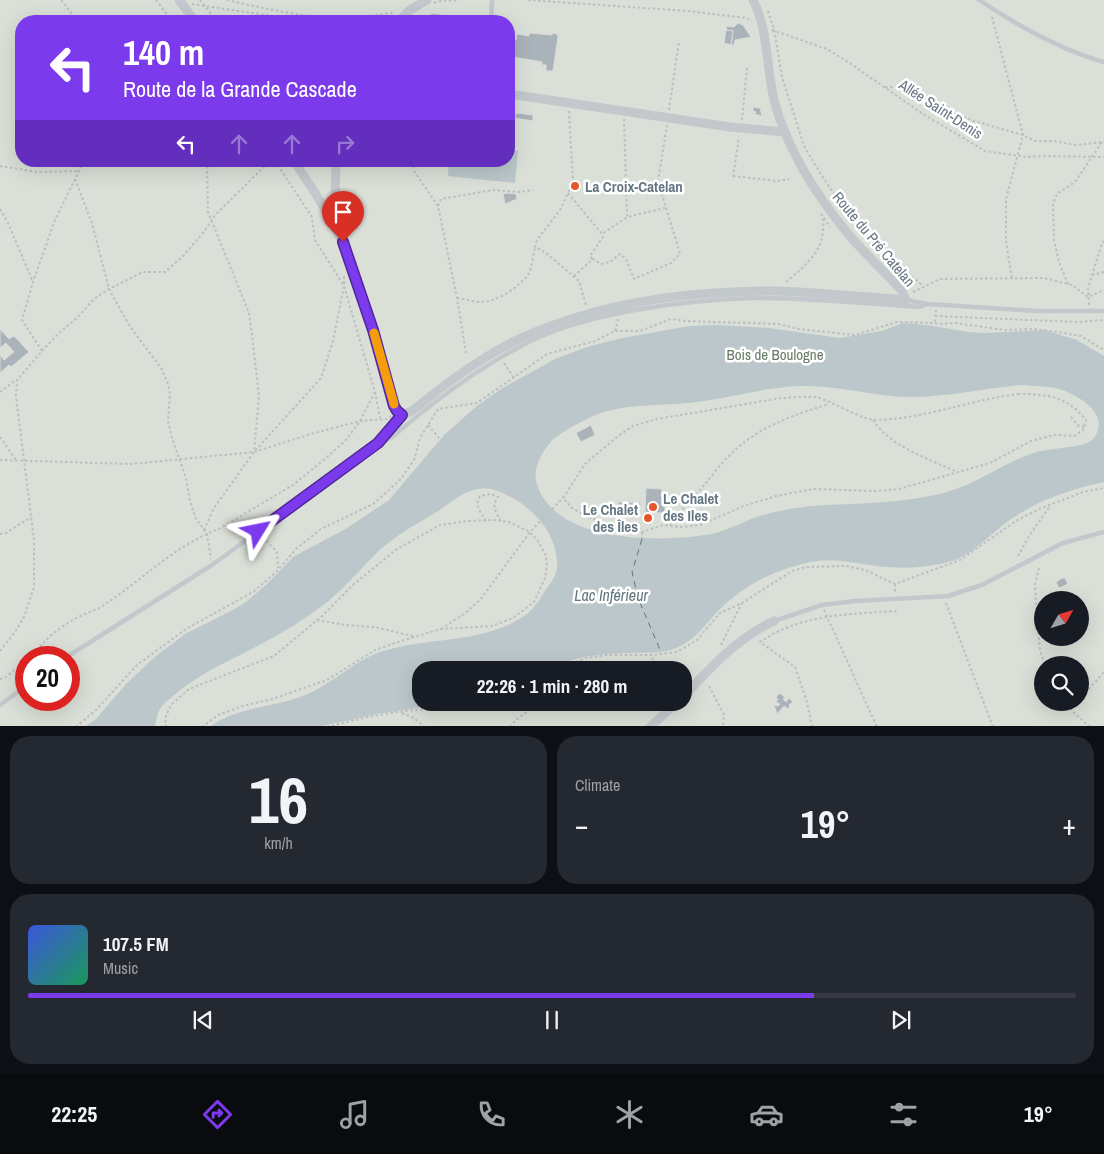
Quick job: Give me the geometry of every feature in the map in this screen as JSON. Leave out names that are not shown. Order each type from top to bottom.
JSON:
[{"type":"street","points":[[405,15],[427,0]]},
{"type":"street","name":"Route du Pré Catelan","points":[[753,0],[764,27],[773,94],[785,132],[794,152],[816,189],[850,236],[902,291],[906,300]]},
{"type":"street","points":[[182,1],[191,15]]},
{"type":"street","points":[[515,95],[668,118],[763,131],[785,132]]},
{"type":"street","points":[[298,167],[343,242]]},
{"type":"street","points":[[336,167],[335,197],[343,242],[373,330],[394,406],[402,415],[412,411],[461,373],[517,340],[539,330],[620,306],[680,296],[766,292],[906,300]]},
{"type":"street","points":[[692,688],[723,655],[754,630],[774,621]]},
{"type":"street","points":[[650,726],[667,711]]},
{"type":"lane","points":[[491,15],[492,0]]},
{"type":"lane","points":[[979,0],[1027,29],[1076,54],[1104,62]]},
{"type":"lane","points":[[378,443],[391,438],[474,373],[500,357],[538,338],[583,322],[657,306],[699,301],[756,298],[918,307],[927,304]]},
{"type":"lane","points":[[906,300],[936,305],[1037,311],[1090,312],[1104,310]]},
{"type":"lane","points":[[80,649],[212,565],[378,443],[402,415]]},
{"type":"lane","points":[[774,621],[822,605],[855,601],[944,596],[982,584],[1063,543],[1104,532]]},
{"type":"lane","points":[[0,705],[15,694]]},
{"type":"path","points":[[61,0],[73,15]]},
{"type":"path","points":[[156,0],[167,15]]},
{"type":"path","points":[[200,0],[212,15]]},
{"type":"path","points":[[227,0],[295,14],[309,15]]},
{"type":"path","name":"Allée Saint-Denis","points":[[528,0],[688,11],[746,18],[764,27],[827,49],[852,64],[923,114],[985,150],[1018,156],[1104,157]]},
{"type":"path","points":[[182,1],[265,15]]},
{"type":"path","points":[[990,7],[1023,135],[1006,199],[1006,242],[1012,279]]},
{"type":"path","points":[[767,9],[774,30],[782,77],[804,146],[835,196],[861,228],[892,260],[924,287]]},
{"type":"path","points":[[371,15],[410,10]]},
{"type":"path","points":[[568,193],[602,234],[603,237],[590,256],[601,264],[610,262],[620,254],[626,259],[634,279],[671,263],[680,254],[658,181],[679,41]]},
{"type":"path","name":"Allée Saint-Denis","points":[[885,87],[899,87],[926,98],[949,111],[974,121],[1023,135],[1034,141],[1076,144],[1103,142]]},
{"type":"path","points":[[457,298],[481,302],[493,300],[513,289],[529,274],[537,240],[560,210],[573,182],[569,111],[571,104]]},
{"type":"path","points":[[623,111],[627,217]]},
{"type":"path","points":[[1068,284],[1059,262],[1054,240],[1053,204],[1057,194],[1075,182],[1103,142]]},
{"type":"path","points":[[794,152],[804,146]]},
{"type":"path","points":[[0,166],[36,172],[80,171]]},
{"type":"path","points":[[42,351],[22,320],[55,220],[82,167]]},
{"type":"path","points":[[206,167],[208,212],[249,313],[259,396],[254,452]]},
{"type":"path","points":[[0,392],[17,380],[58,334],[78,318],[94,299],[109,289],[143,272],[165,272],[183,256],[216,214],[264,167]]},
{"type":"path","points":[[279,167],[312,218],[315,240],[344,286],[375,392],[380,418]]},
{"type":"path","points":[[413,167],[438,206],[466,353]]},
{"type":"path","points":[[733,176],[778,181],[790,180]]},
{"type":"path","points":[[75,179],[92,223],[109,289],[124,318],[140,343],[161,368],[168,384],[170,394],[168,421],[172,438],[186,478],[190,501],[196,519],[206,534],[212,565]]},
{"type":"path","points":[[438,206],[441,199],[493,190],[519,192],[533,190]]},
{"type":"path","points":[[0,208],[33,282]]},
{"type":"path","points":[[602,234],[627,217],[665,208]]},
{"type":"path","points":[[782,286],[802,270],[815,255],[821,241],[824,227],[823,218]]},
{"type":"path","points":[[1090,312],[1088,296],[1092,275],[1104,240]]},
{"type":"path","points":[[535,247],[546,253],[580,280],[586,305]]},
{"type":"path","points":[[574,276],[593,259]]},
{"type":"path","points":[[204,530],[214,508],[254,452],[321,378],[333,341],[344,286],[344,268]]},
{"type":"path","points":[[1092,275],[1104,272]]},
{"type":"path","points":[[913,292],[940,279],[1044,278],[1072,285],[1088,296]]},
{"type":"path","points":[[1088,296],[1104,290]]},
{"type":"path","points":[[935,323],[936,305]]},
{"type":"path","points":[[935,316],[1078,322],[1104,320]]},
{"type":"path","points":[[76,726],[97,709],[137,665],[186,629],[253,592],[297,548],[321,529],[372,504],[399,481],[414,460],[420,438],[438,409],[477,403],[548,354],[595,341],[615,331],[640,331],[671,319],[686,322],[778,324],[799,329],[855,335],[897,322],[955,323],[1005,330],[1034,329],[1081,336],[1104,350]]},
{"type":"path","points":[[500,357],[514,378]]},
{"type":"path","points":[[0,651],[15,632],[24,616],[34,586],[34,540],[16,396],[17,380]]},
{"type":"path","points":[[41,646],[73,620],[106,605],[150,570],[206,534],[218,529],[293,485],[346,440],[360,421],[375,392]]},
{"type":"path","points":[[441,630],[480,600],[530,532],[563,498],[578,472],[585,464],[633,426],[657,418],[781,398],[816,398],[873,420],[916,416],[1000,396],[1037,394],[1066,401],[1077,409],[1086,420],[1083,430],[1074,436],[1054,435],[1031,441],[990,463],[958,472],[899,488],[874,490],[814,489],[776,496],[744,506],[700,525],[680,527],[663,525],[642,532],[614,526],[588,517],[572,508],[563,498]]},
{"type":"path","points":[[670,525],[729,455],[749,438],[773,424],[801,412],[830,403]]},
{"type":"path","points":[[1071,417],[1079,426],[1084,427]]},
{"type":"path","points":[[0,460],[131,464],[254,452],[360,421],[380,418],[388,419]]},
{"type":"path","points":[[873,420],[878,427],[910,451],[958,472]]},
{"type":"path","points":[[428,425],[439,438]]},
{"type":"path","points":[[0,437],[16,460]]},
{"type":"path","points":[[578,661],[606,655],[653,655],[677,652],[696,641],[720,613],[742,603],[792,571],[806,567],[846,566],[865,570],[895,584],[960,560],[1016,521],[1039,509],[1071,496],[1104,488]]},
{"type":"path","points":[[486,521],[478,507],[477,501],[480,496],[490,494],[498,497],[494,508],[501,521]]},
{"type":"path","points":[[1018,556],[1050,506]]},
{"type":"path","points":[[0,534],[6,533],[31,517]]},
{"type":"path","points":[[167,726],[165,724],[166,716],[171,705],[189,689],[274,656],[317,620],[354,584],[397,549],[440,525],[486,521],[509,522],[530,532],[538,541],[546,556],[548,566],[546,578],[534,602],[513,618],[492,626],[441,630],[375,650],[327,680],[272,700],[243,706],[218,715],[202,726]]},
{"type":"path","points":[[258,531],[277,552],[278,568]]},
{"type":"path","points":[[642,532],[642,539]]},
{"type":"path","points":[[1039,568],[1035,584],[1042,656]]},
{"type":"path","points":[[895,584],[895,592]]},
{"type":"path","points":[[944,596],[993,726]]},
{"type":"path","points":[[721,645],[742,603]]},
{"type":"path","points":[[822,605],[877,726]]},
{"type":"path","points":[[812,726],[807,702],[795,667],[760,642],[792,626],[826,616],[897,611]]},
{"type":"path","points":[[317,620],[374,627],[415,637]]},
{"type":"path","points":[[652,661],[653,655]]},
{"type":"path","points":[[0,679],[6,677],[15,669]]},
{"type":"path","points":[[1089,689],[1104,672]]},
{"type":"path","points":[[709,686],[724,715],[723,726]]},
{"type":"path","points":[[327,726],[386,714],[421,711]]},
{"type":"path","points":[[510,726],[528,711]]},
{"type":"path","points":[[1072,711],[1090,726]]},
{"type":"path","points":[[400,712],[414,718],[425,726]]},
{"type":"green space","name":"Bois de Boulogne","points":[[0,0],[1104,0],[1104,726],[0,726]]},
{"type":"water","points":[[515,151],[518,151],[515,183],[448,176],[449,167],[515,167]]},
{"type":"water","name":"Lac Inférieur","points":[[903,323],[986,333],[1044,330],[1077,340],[1104,356],[1104,482],[1066,492],[1041,502],[1007,522],[974,549],[952,561],[904,568],[826,560],[776,572],[751,585],[728,601],[694,637],[671,650],[588,656],[567,661],[412,661],[412,709],[377,714],[322,726],[211,726],[235,714],[287,701],[312,692],[362,660],[380,652],[494,630],[512,623],[528,613],[556,574],[557,565],[554,544],[540,520],[519,502],[494,490],[484,488],[473,490],[460,496],[388,543],[332,598],[295,625],[186,686],[162,705],[155,726],[86,726],[96,719],[126,684],[156,656],[185,634],[246,602],[267,584],[293,557],[347,528],[389,500],[444,435],[477,406],[501,389],[555,359],[587,347],[622,338],[690,326],[717,325],[769,328],[840,338],[882,331]],"holes":[[[1022,385],[1059,389],[1073,395],[1093,409],[1099,422],[1098,430],[1092,440],[1081,445],[1037,452],[959,488],[914,499],[812,506],[778,511],[711,534],[690,537],[638,538],[585,528],[563,517],[546,502],[536,481],[536,470],[540,458],[555,438],[586,420],[615,409],[697,402],[774,388],[801,386],[830,387],[903,397],[944,395]]]},
{"type":"building","points":[[738,23],[743,25],[751,37],[735,40],[734,45],[731,45],[733,31],[726,30],[727,26],[734,27]]},
{"type":"building","points":[[726,30],[733,31],[731,45],[724,43]]},
{"type":"building","points":[[529,33],[557,34],[553,71],[546,71],[546,65],[542,65],[542,62],[515,57],[517,34],[529,36]]},
{"type":"building","points":[[753,107],[760,108],[762,116],[755,114],[756,112],[753,111]]},
{"type":"building","points":[[516,113],[533,115],[533,121],[515,118]]},
{"type":"building","points":[[503,194],[516,194],[517,199],[505,204]]},
{"type":"building","points":[[0,329],[9,339],[14,336],[29,352],[11,367],[9,365],[0,373],[0,355],[4,360],[14,352],[6,343],[0,348]]},
{"type":"building","points":[[591,425],[595,435],[581,442],[576,433]]},
{"type":"building","points":[[646,488],[662,489],[661,496],[665,496],[665,513],[645,512]]},
{"type":"building","points":[[618,502],[641,503],[640,512],[618,512]]},
{"type":"building","points":[[1065,578],[1068,584],[1059,588],[1056,582]]},
{"type":"building","points":[[779,693],[785,697],[783,699],[786,702],[789,698],[793,702],[789,705],[788,709],[784,706],[777,714],[774,705],[778,706],[780,704],[776,702]]},
{"type":"ferry route","points":[[642,539],[632,572],[638,598],[661,652]]},
{"type":"slow traffic","points":[[374,333],[394,404]]},
{"type":"place","name":"La Croix-Catelan","points":[[575,186]]},
{"type":"place","name":"Le Chalet des Iles","points":[[653,507]]},
{"type":"place","name":"Le Chalet des Îles","points":[[648,518]]},
{"type":"route","points":[[258,531],[378,443],[402,415],[394,406],[361,291],[343,242]]}]
